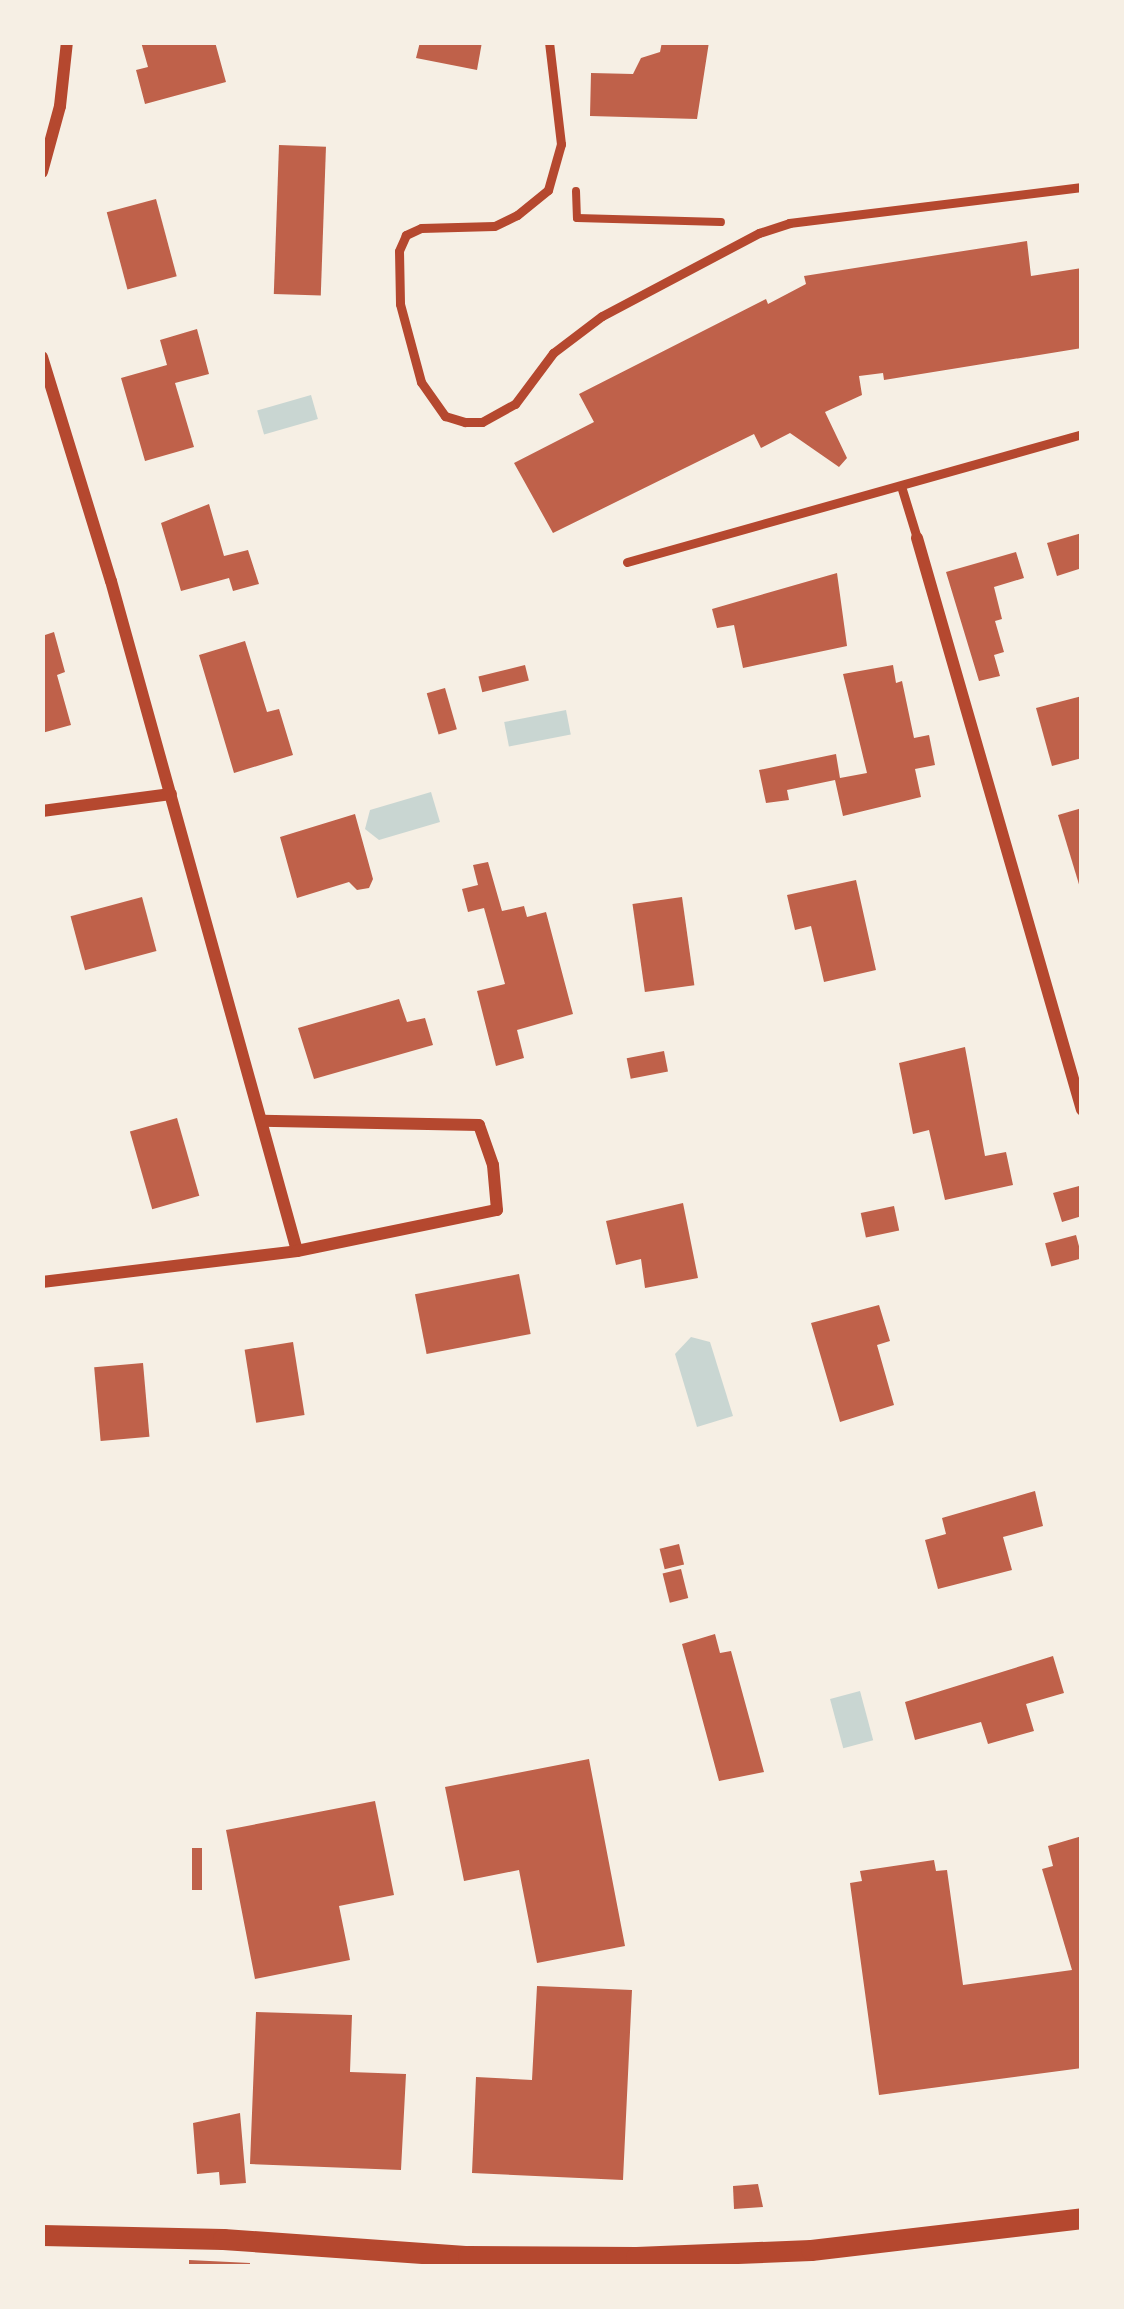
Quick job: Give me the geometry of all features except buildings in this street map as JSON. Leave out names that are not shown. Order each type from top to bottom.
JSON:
[{"type":"street","points":[[42,172],[61,106],[67,42]]},
{"type":"street","points":[[42,357],[47,395],[111,581],[298,1251]]},
{"type":"street","points":[[917,538],[1082,1111]]},
{"type":"street","points":[[42,811],[171,794]]},
{"type":"street","points":[[42,1282],[298,1251],[497,1210],[494,1165],[479,1125],[262,1121]]},
{"type":"street","points":[[42,2235],[223,2239],[637,2262],[811,2250],[1082,2218]]},
{"type":"lane","points":[[549,42],[561,144],[548,190],[518,215],[494,226],[421,228],[406,235],[399,251],[400,304],[421,382],[445,416],[465,422],[482,422],[515,404],[553,353],[602,316],[759,233],[789,224],[1082,187]]},
{"type":"lane","points":[[627,562],[1082,434]]},
{"type":"lane","points":[[901,486],[917,538]]},
{"type":"path","points":[[574,172],[577,218],[726,222]]},
{"type":"shaded area","points":[[311,395],[318,419],[264,434],[257,410]]},
{"type":"shaded area","points":[[566,710],[571,735],[509,747],[504,722]]},
{"type":"shaded area","points":[[431,792],[440,822],[379,840],[365,829],[370,810]]},
{"type":"shaded area","points":[[691,1337],[710,1342],[733,1416],[697,1427],[675,1354]]},
{"type":"shaded area","points":[[860,1691],[873,1740],[843,1748],[830,1699]]}]
